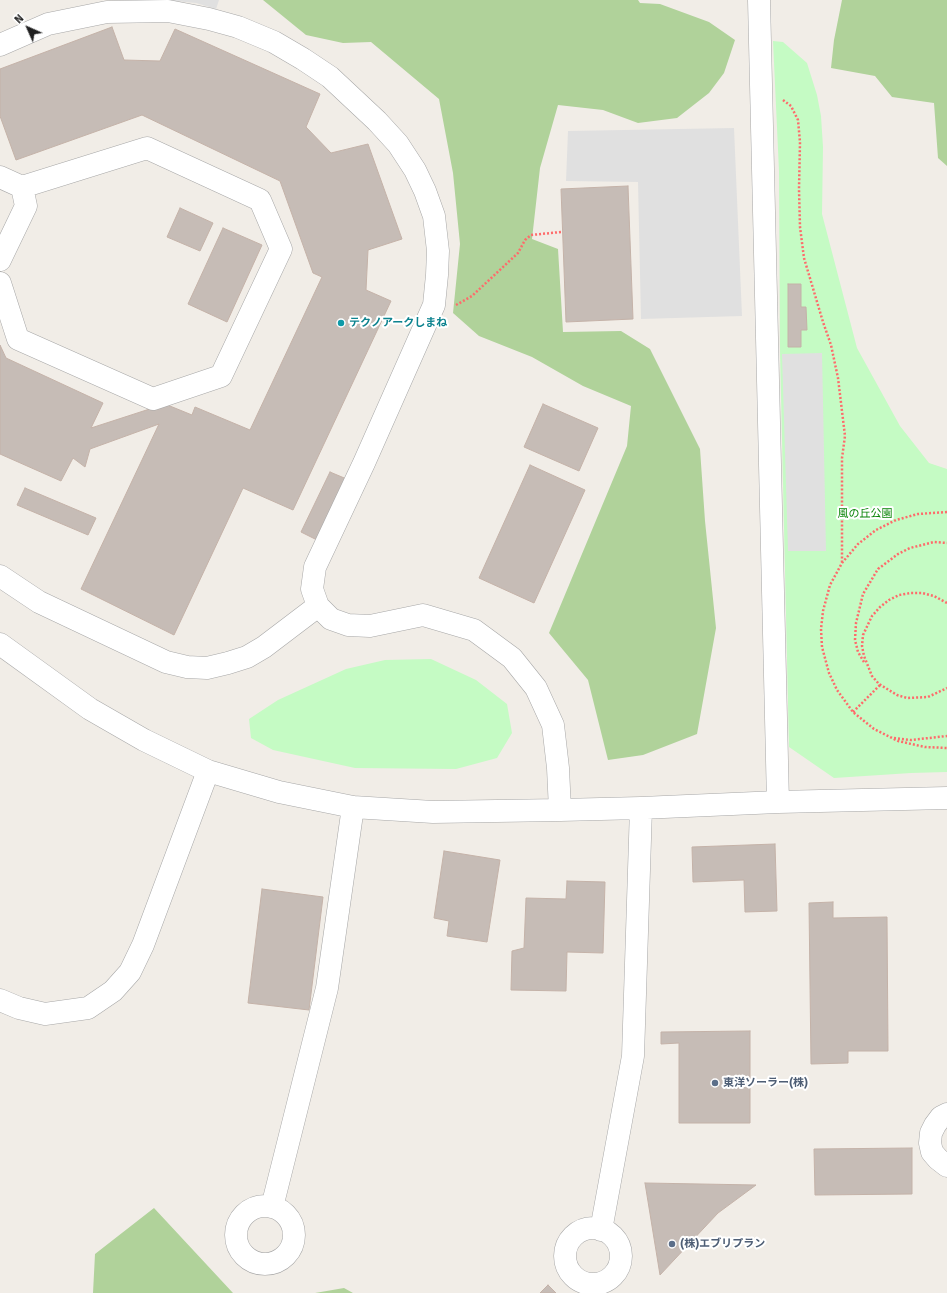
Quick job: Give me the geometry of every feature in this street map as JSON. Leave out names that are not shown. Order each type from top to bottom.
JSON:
[{"type":"street","points":[[759,0],[778,802]]},
{"type":"street","points":[[0,45],[48,24],[106,6],[168,11],[209,18],[274,42],[304,59],[330,77],[377,121],[398,144],[415,170],[425,191],[434,216],[438,250],[438,276],[434,305],[364,463],[315,567],[312,589],[318,606],[331,618],[348,625],[370,626],[423,615],[474,630],[512,658],[536,688],[553,725],[558,768],[560,810]]},
{"type":"street","points":[[0,177],[22,187],[147,148],[260,200],[281,249],[221,376],[153,399],[18,339],[0,283]]},
{"type":"street","points":[[0,260],[26,206],[22,187]]},
{"type":"street","points":[[0,576],[38,602],[166,662],[187,667],[207,668],[228,664],[247,656],[264,647],[318,606]]},
{"type":"street","points":[[0,644],[90,709],[144,740],[208,771],[279,792],[353,807],[433,812],[642,808],[778,802],[947,798]]},
{"type":"street","points":[[0,1000],[19,1008],[46,1014],[88,1008],[112,991],[130,972],[143,945],[208,771]]},
{"type":"street","points":[[272,1206],[327,988],[353,807]]},
{"type":"street","points":[[601,1230],[633,1056],[642,808]]},
{"type":"street","points":[[947,1114],[935,1125],[931,1133],[930,1143],[932,1152],[947,1166]]},
{"type":"path","points":[[780,98],[791,106],[798,120],[800,142],[799,196],[804,258],[831,345],[838,378],[845,436],[842,458],[842,563]]},
{"type":"path","points":[[434,305],[444,308],[452,307],[472,296],[518,253],[525,240],[531,235],[560,232]]},
{"type":"path","points":[[947,512],[918,514],[896,520],[867,537],[850,552],[842,563],[830,585],[824,602],[821,620],[821,638],[829,673],[839,694],[853,712],[870,726],[890,738],[920,747],[947,748]]},
{"type":"path","points":[[947,543],[934,542],[910,548],[898,554],[878,570],[869,582],[863,594],[856,623],[855,640],[858,652],[872,676],[880,685],[897,696],[918,699],[928,698],[947,688]]},
{"type":"path","points":[[867,666],[863,651],[864,635],[872,616],[880,607],[899,595],[911,593],[922,593],[934,596],[947,603]]},
{"type":"path","points":[[853,712],[880,685]]},
{"type":"path","points":[[890,738],[911,740],[947,736]]},
{"type":"green space","points":[[263,0],[638,0],[640,3],[660,4],[709,22],[735,40],[724,73],[709,93],[677,118],[638,123],[603,110],[558,105],[540,168],[532,239],[558,249],[563,332],[621,331],[650,349],[700,449],[705,521],[716,628],[697,734],[643,755],[608,760],[588,680],[549,633],[627,446],[631,406],[583,386],[532,357],[479,336],[453,313],[460,244],[453,173],[439,99],[371,42],[343,43],[306,35]]},
{"type":"green space","points":[[842,0],[947,0],[947,166],[938,158],[934,103],[892,97],[875,76],[831,68],[834,40]]},
{"type":"green space","name":"風の丘公園","points":[[773,41],[783,42],[807,63],[817,95],[821,116],[823,147],[822,214],[857,348],[900,426],[929,463],[947,469],[947,772],[834,778],[789,747],[780,351],[779,171]]},
{"type":"green space","points":[[431,659],[476,680],[507,704],[512,733],[497,758],[456,769],[355,768],[273,750],[251,738],[249,719],[278,700],[346,669],[385,660]]},
{"type":"green space","points":[[154,1208],[233,1293],[93,1293],[95,1254]]},
{"type":"green space","points":[[344,1288],[353,1293],[315,1293]]},
{"type":"shaded area","points":[[165,0],[219,0],[216,9],[196,3]]},
{"type":"shaded area","points":[[734,128],[742,316],[641,319],[638,182],[566,181],[568,131]]},
{"type":"shaded area","points":[[822,353],[826,551],[788,551],[782,354]]},
{"type":"building","name":"テクノアークしまね","points":[[112,27],[124,60],[160,61],[175,29],[320,94],[306,127],[331,153],[368,144],[402,239],[368,250],[366,290],[391,301],[293,510],[243,488],[174,635],[81,589],[159,424],[90,449],[85,467],[73,458],[61,481],[0,454],[0,345],[6,358],[103,403],[91,428],[165,404],[192,415],[195,407],[250,430],[322,277],[313,273],[280,181],[142,115],[16,160],[0,116],[0,69]]},
{"type":"building","points":[[628,186],[633,319],[566,322],[561,189]]},
{"type":"building","points":[[180,208],[213,223],[200,251],[167,237]]},
{"type":"building","points":[[223,228],[262,245],[227,322],[188,304]]},
{"type":"building","points":[[788,284],[801,284],[801,307],[806,307],[807,330],[801,330],[801,347],[788,347]]},
{"type":"building","points":[[543,404],[598,428],[579,471],[524,447]]},
{"type":"building","points":[[530,465],[585,490],[534,603],[479,578]]},
{"type":"building","points":[[330,472],[349,480],[319,541],[301,532]]},
{"type":"building","points":[[25,488],[96,518],[88,535],[17,505]]},
{"type":"building","points":[[775,844],[777,911],[745,912],[744,880],[693,882],[692,847]]},
{"type":"building","points":[[444,851],[500,860],[487,942],[447,936],[449,921],[434,918]]},
{"type":"building","points":[[567,881],[605,882],[603,953],[567,952],[566,991],[511,990],[512,951],[524,948],[526,898],[566,899]]},
{"type":"building","points":[[262,889],[323,897],[309,1010],[248,1003]]},
{"type":"building","points":[[833,902],[833,918],[887,917],[888,1051],[848,1051],[848,1063],[811,1064],[809,903]]},
{"type":"building","name":"東洋ソーラー(株)","points":[[750,1031],[750,1123],[679,1123],[679,1043],[661,1044],[661,1032]]},
{"type":"building","points":[[912,1148],[912,1194],[815,1195],[814,1149]]},
{"type":"building","name":"(株)エブリプラン","points":[[645,1183],[756,1185],[718,1213],[660,1275]]},
{"type":"building","points":[[548,1285],[556,1293],[540,1293]]},
{"type":"place","name":"テクノアークしまね","points":[[341,323]]},
{"type":"place","name":"東洋ソーラー(株)","points":[[715,1083]]},
{"type":"place","name":"(株)エブリプラン","points":[[672,1244]]}]
